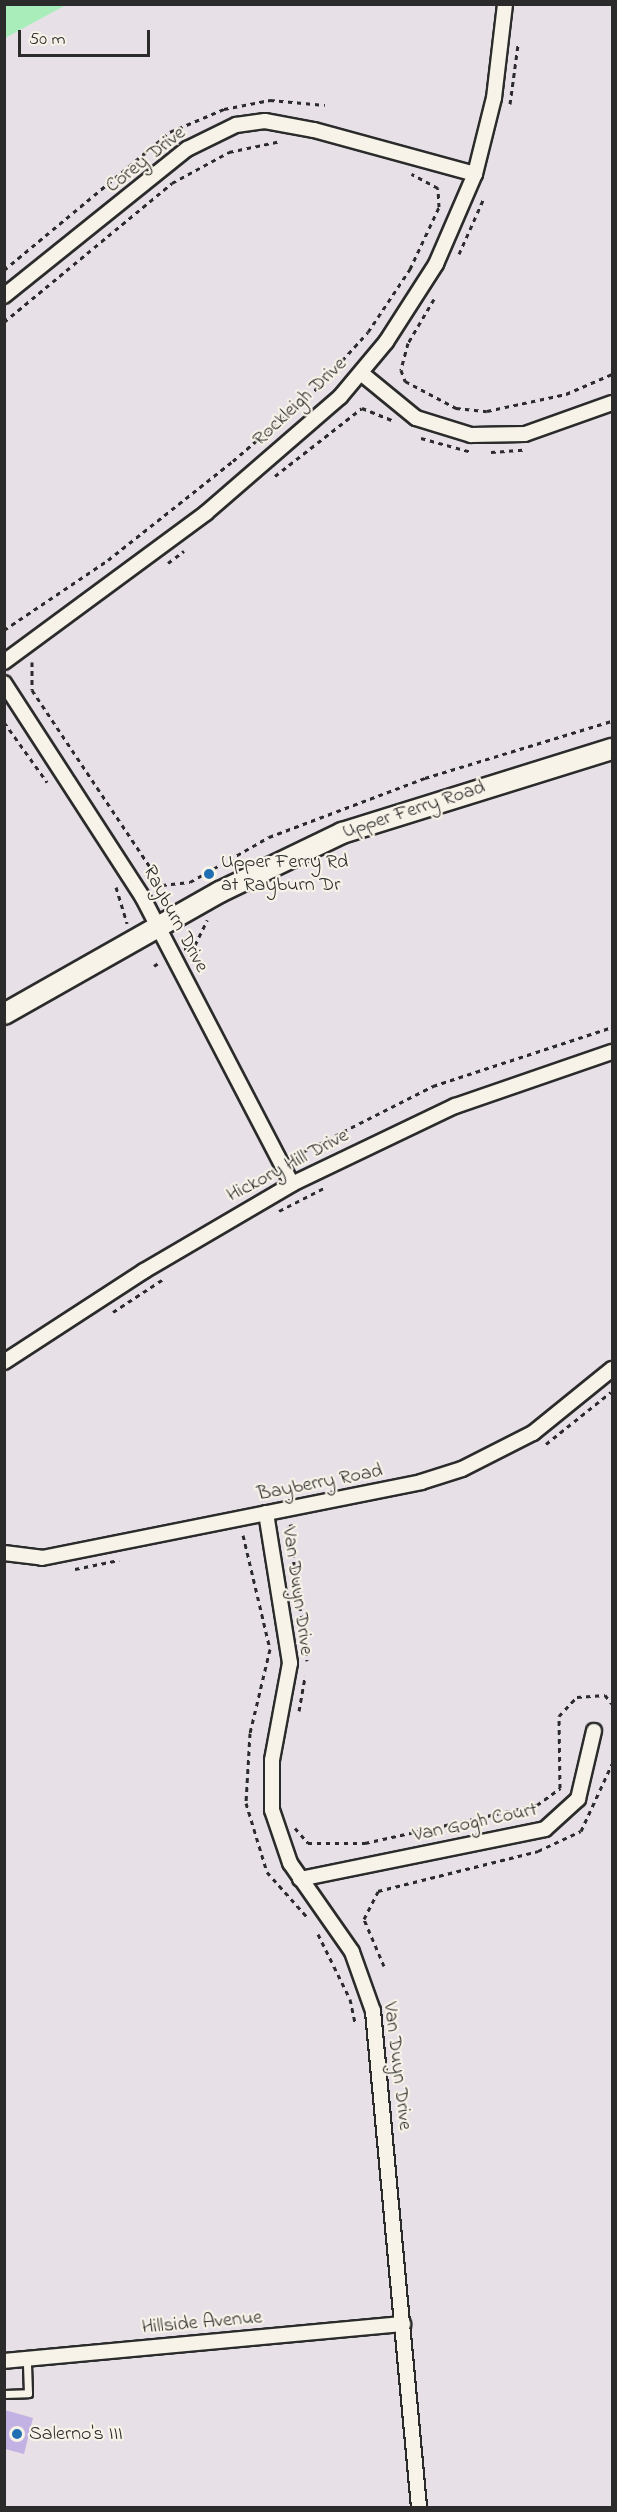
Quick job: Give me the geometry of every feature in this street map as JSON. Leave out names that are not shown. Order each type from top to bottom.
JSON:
[{"type":"main road","name":"Upper Ferry Road","points":[[4,1014],[159,927],[342,833],[612,749]]},
{"type":"street","name":"Rockleigh Drive","points":[[4,662],[206,513],[361,373],[431,273],[475,174],[494,98],[505,4]]},
{"type":"street","name":"Corey Drive","points":[[4,296],[187,149],[236,125],[265,121],[314,130],[475,174]]},
{"type":"street","points":[[361,373],[416,418],[471,435],[525,434],[612,403]]},
{"type":"street","name":"Rayburn Drive","points":[[4,683],[112,843],[159,927],[292,1184]]},
{"type":"street","name":"Hickory Hill Drive","points":[[4,1362],[144,1270],[292,1184],[455,1106],[612,1053]]},
{"type":"street","name":"Bayberry Road","points":[[4,1553],[42,1558],[266,1514],[462,1469],[541,1428],[612,1369]]},
{"type":"street","name":"Van Duyn Drive","points":[[266,1514],[290,1663],[272,1760],[272,1810],[300,1879],[352,1952],[373,2012],[419,2508]]},
{"type":"street","name":"Van Gogh Court","points":[[300,1879],[552,1826],[578,1799],[594,1731]]},
{"type":"street","name":"Hillside Avenue","points":[[4,2361],[403,2324]]},
{"type":"lane","points":[[4,2394],[28,2393],[27,2359]]},
{"type":"path","points":[[4,322],[172,183],[229,152],[289,141]]},
{"type":"path","points":[[4,630],[108,560],[232,461],[318,387],[368,332],[410,269],[439,207],[438,188],[402,170]]},
{"type":"path","points":[[401,370],[405,381],[456,408],[487,411],[566,394],[612,374]]},
{"type":"path","points":[[265,484],[362,408],[401,426]]},
{"type":"path","points":[[410,431],[475,452]]},
{"type":"path","points":[[486,452],[529,448]]},
{"type":"path","points":[[157,570],[194,542]]},
{"type":"path","points":[[35,659],[29,666],[32,690],[162,885],[190,882],[269,837],[425,778],[612,721]]},
{"type":"path","points":[[4,723],[52,788]]},
{"type":"path","points":[[115,882],[135,940]]},
{"type":"path","points":[[154,966],[172,953],[195,945],[207,920],[217,915]]},
{"type":"path","points":[[279,1160],[309,1152],[433,1086],[580,1033],[612,1027]]},
{"type":"path","points":[[277,1212],[329,1185]]},
{"type":"path","points":[[109,1314],[176,1272]]},
{"type":"path","points":[[537,1448],[558,1438],[612,1391]]},
{"type":"path","points":[[297,1716],[308,1653],[289,1526],[300,1523]]},
{"type":"path","points":[[235,1536],[245,1535],[270,1649],[250,1733],[246,1803],[267,1872],[327,1946],[355,2023]]},
{"type":"path","points":[[64,1569],[128,1558]]},
{"type":"path","points":[[291,1824],[308,1843],[365,1843],[537,1805],[560,1788],[559,1716],[577,1697],[605,1695],[612,1704]]},
{"type":"path","points":[[384,1966],[364,1919],[378,1891],[538,1851],[581,1831],[612,1764]]},
{"type":"green space","points":[[5,4],[66,4],[66,5],[5,38]]},
{"type":"building","name":"Salerno's III","points":[[5,2410],[33,2418],[24,2454],[5,2449]]},
{"type":"place","name":"Upper Ferry Rd at Rayburn Dr","points":[[209,874]]},
{"type":"place","name":"Salerno's III","points":[[17,2434]]}]
